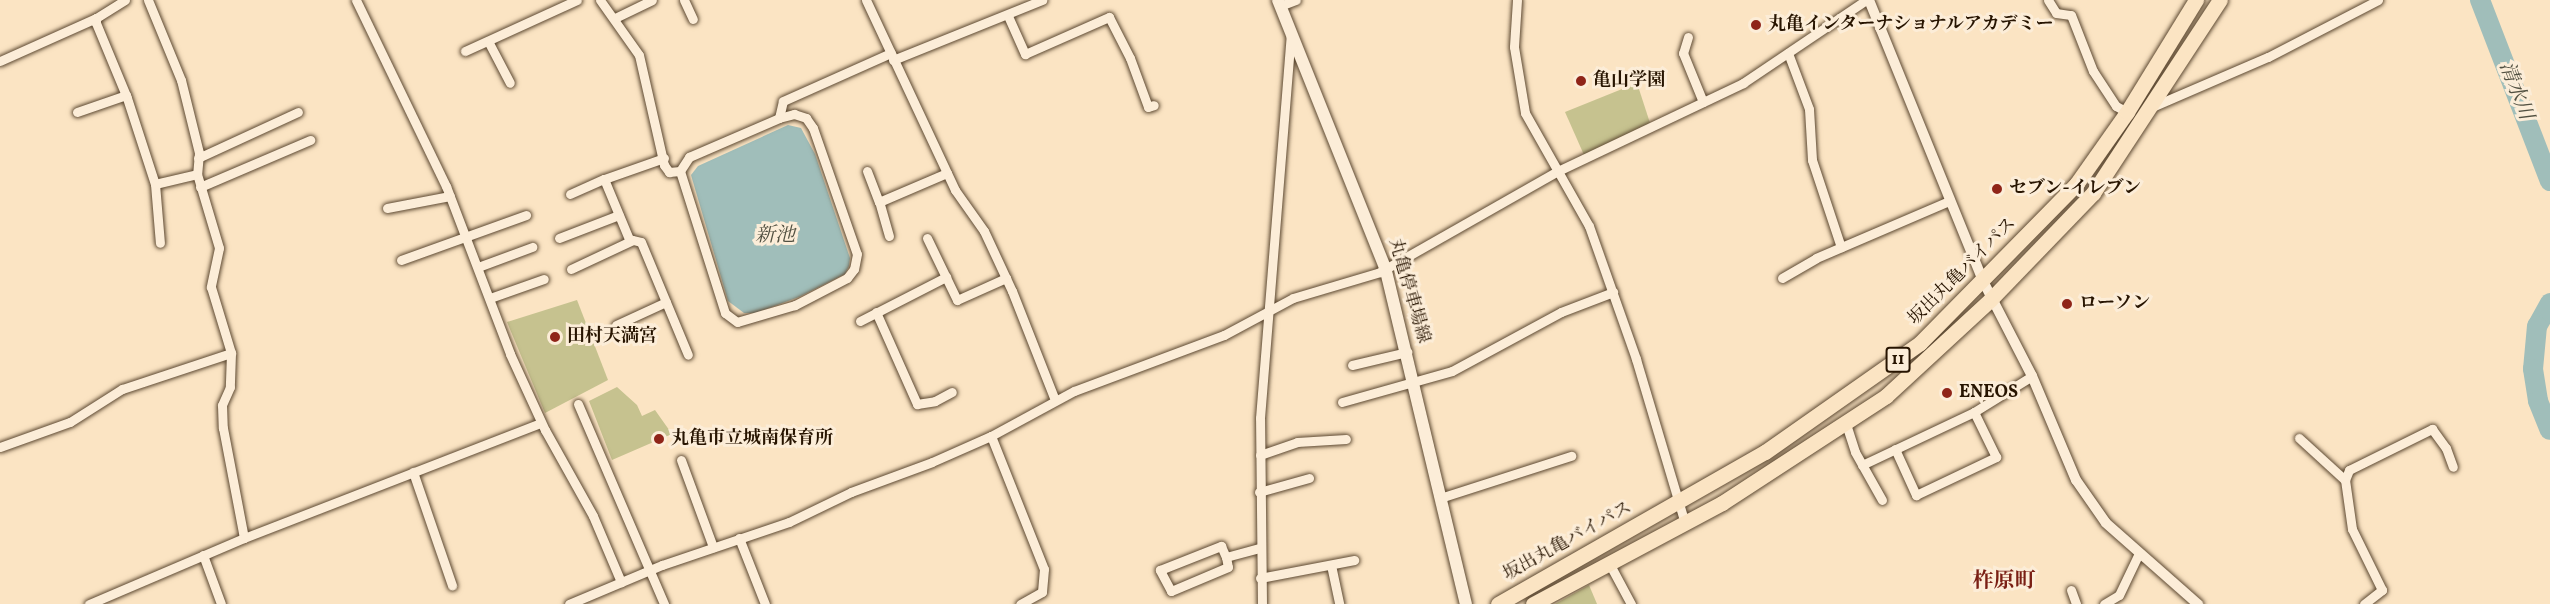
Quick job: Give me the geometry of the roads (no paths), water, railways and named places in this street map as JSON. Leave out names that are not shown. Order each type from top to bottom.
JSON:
[{"type":"highway","name":"坂出丸亀バイパス","points":[[1498,604],[1765,452],[1920,343],[2077,183],[2127,112],[2196,0]]},
{"type":"highway","name":"坂出丸亀バイパス","points":[[1533,604],[1684,523],[1846,424],[1886,396],[1991,299],[2092,193],[2154,106],[2220,0]]},
{"type":"main road","name":"丸亀停車場線","points":[[1279,3],[1385,267],[1466,604]]},
{"type":"street","points":[[0,61],[96,18],[126,0]]},
{"type":"street","points":[[148,0],[181,80],[198,158],[197,174],[219,248],[211,287],[231,353],[223,428],[244,538]]},
{"type":"street","points":[[356,0],[450,196],[541,423],[592,516],[621,582]]},
{"type":"street","points":[[465,51],[577,0]]},
{"type":"street","points":[[600,0],[615,18],[639,55],[664,158],[669,172],[680,171]]},
{"type":"street","points":[[615,18],[652,0]]},
{"type":"street","points":[[684,0],[693,19]]},
{"type":"street","points":[[866,0],[947,173],[984,231],[1006,278],[1055,400]]},
{"type":"street","points":[[779,118],[783,100],[892,57],[1008,16],[1042,0]]},
{"type":"street","points":[[1279,3],[1296,0]]},
{"type":"street","points":[[1517,0],[1514,47],[1518,87],[1525,113],[1589,226],[1613,292],[1684,523]]},
{"type":"street","points":[[570,604],[651,570],[789,522],[851,492],[991,436],[1055,400],[1224,335],[1293,298],[1385,267],[1558,171],[1743,83],[1867,0],[1983,281],[2032,376],[2080,487],[2106,523],[2199,604]]},
{"type":"street","points":[[2048,0],[2056,13],[2071,15],[2093,71],[2116,106],[2127,112]]},
{"type":"street","points":[[2154,106],[2268,57],[2378,0]]},
{"type":"street","points":[[1008,16],[1025,54],[1109,17],[1130,58],[1148,108],[1154,105]]},
{"type":"street","points":[[96,18],[126,95],[155,184],[160,243]]},
{"type":"street","points":[[1262,604],[1259,492],[1267,312],[1292,33]]},
{"type":"street","points":[[1688,37],[1683,53],[1703,102]]},
{"type":"street","points":[[488,41],[510,83]]},
{"type":"street","points":[[1788,53],[1809,110],[1812,160],[1841,247]]},
{"type":"street","points":[[77,112],[126,95]]},
{"type":"street","points":[[198,158],[298,112]]},
{"type":"street","points":[[794,114],[806,118],[813,128],[857,254],[854,270],[847,278],[795,305],[736,322],[725,313],[680,171],[689,157],[779,118],[794,114]]},
{"type":"street","points":[[200,187],[310,140]]},
{"type":"street","points":[[570,194],[604,179],[664,158]]},
{"type":"street","points":[[867,171],[889,236]]},
{"type":"street","points":[[879,202],[947,173]]},
{"type":"street","points":[[155,184],[197,174]]},
{"type":"street","points":[[604,179],[629,239],[640,242],[688,355]]},
{"type":"street","points":[[387,208],[450,196]]},
{"type":"street","points":[[1782,278],[1841,247],[1949,201]]},
{"type":"street","points":[[401,260],[526,215]]},
{"type":"street","points":[[559,238],[619,215]]},
{"type":"street","points":[[927,238],[957,300],[1006,278]]},
{"type":"street","points":[[571,268],[633,240]]},
{"type":"street","points":[[478,267],[531,247]]},
{"type":"street","points":[[860,321],[946,277]]},
{"type":"street","points":[[490,298],[544,279]]},
{"type":"street","points":[[1342,402],[1452,371],[1521,337],[1561,312],[1613,292]]},
{"type":"street","points":[[616,325],[666,302]]},
{"type":"street","points":[[876,312],[917,404],[934,401],[952,392]]},
{"type":"street","points":[[1352,365],[1407,352]]},
{"type":"street","points":[[0,447],[70,422],[122,389],[231,353]]},
{"type":"street","points":[[1862,465],[1974,412],[2032,376]]},
{"type":"street","points":[[578,404],[664,604]]},
{"type":"street","points":[[1894,449],[1916,495],[1996,457],[1974,412]]},
{"type":"street","points":[[89,604],[244,538],[541,423]]},
{"type":"street","points":[[1846,424],[1862,465],[1882,500]]},
{"type":"street","points":[[2345,480],[2358,463],[2432,429],[2446,448],[2453,467]]},
{"type":"street","points":[[991,436],[1044,569],[1042,592],[1020,604]]},
{"type":"street","points":[[2299,438],[2345,480],[2352,529],[2382,590],[2364,604]]},
{"type":"street","points":[[1260,455],[1297,442],[1346,439]]},
{"type":"street","points":[[1440,498],[1571,456]]},
{"type":"street","points":[[681,460],[714,547]]},
{"type":"street","points":[[413,472],[452,585]]},
{"type":"street","points":[[1259,492],[1309,478]]},
{"type":"street","points":[[738,538],[765,604]]},
{"type":"street","points":[[1221,546],[1226,557],[1228,567],[1171,591],[1160,570],[1221,546]]},
{"type":"street","points":[[1226,557],[1259,548]]},
{"type":"street","points":[[2104,604],[2119,596],[2139,554]]},
{"type":"street","points":[[202,555],[221,604]]},
{"type":"street","points":[[1260,578],[1354,560]]},
{"type":"street","points":[[1609,563],[1631,604]]},
{"type":"street","points":[[1331,565],[1339,604]]},
{"type":"street","points":[[2071,590],[2076,604]]},
{"type":"water","name":"新池","points":[[788,125],[801,128],[815,154],[850,258],[849,266],[845,274],[799,297],[755,313],[744,313],[728,301],[691,175],[698,166]]},
{"type":"waterway","name":"清水川","points":[[2480,0],[2550,181]]},
{"type":"waterway","name":"清水川","points":[[2550,303],[2537,326],[2533,369],[2538,401],[2550,430]]},
{"type":"place","name":"丸亀インターナショナルアカデミー","points":[[1756,25]]},
{"type":"place","name":"亀山学園","points":[[1581,81]]},
{"type":"place","name":"セブン-イレブン","points":[[1997,189]]},
{"type":"place","name":"ローソン","points":[[2067,304]]},
{"type":"place","name":"田村天満宮","points":[[555,337]]},
{"type":"place","name":"ENEOS","points":[[1947,393]]},
{"type":"place","name":"丸亀市立城南保育所","points":[[659,439]]},
{"type":"district","name":"柞原町","points":[[2004,582]]}]
